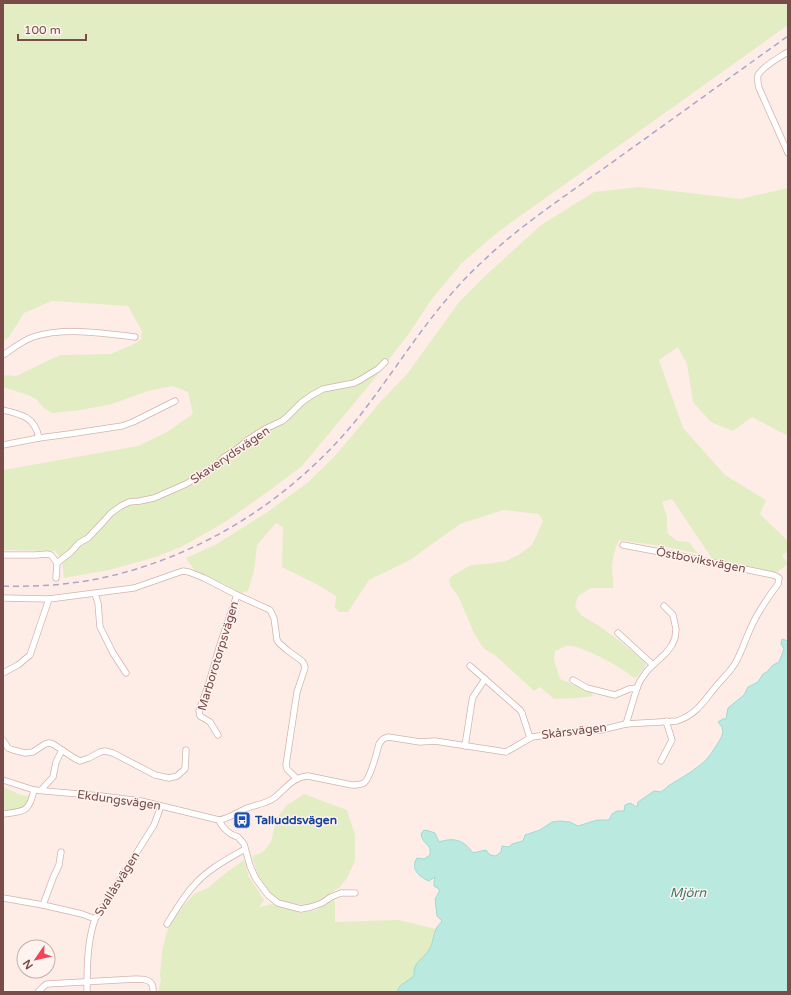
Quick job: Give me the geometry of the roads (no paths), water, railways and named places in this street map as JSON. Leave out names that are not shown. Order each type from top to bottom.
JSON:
[{"type":"street","points":[[788,52],[761,71],[757,81],[788,153]]},
{"type":"street","points":[[3,355],[32,338],[48,333],[78,332],[135,336]]},
{"type":"street","name":"Skaverydsvägen","points":[[57,562],[71,552],[79,543],[88,538],[112,513],[121,506],[129,502],[154,498],[186,484],[218,464],[223,458],[249,439],[282,421],[302,402],[312,395],[323,389],[354,383],[378,369],[385,362]]},
{"type":"street","points":[[3,445],[39,438],[122,426],[175,401]]},
{"type":"street","points":[[3,410],[18,414],[28,419],[36,429],[39,438]]},
{"type":"street","name":"Östboviksvägen","points":[[623,545],[778,577]]},
{"type":"street","points":[[3,555],[51,555],[57,562],[56,578]]},
{"type":"street","points":[[3,598],[49,599],[95,594],[134,588],[183,572],[204,578],[270,610],[274,618],[276,637],[279,643],[304,664],[304,671],[297,692],[286,765],[287,770],[297,779],[273,799],[219,820],[220,824],[225,830],[235,837],[238,837],[244,844],[250,866],[256,879],[268,895],[278,903],[301,908],[311,907],[341,893],[355,893]]},
{"type":"street","name":"Skårsvägen","points":[[297,779],[308,776],[352,785],[364,783],[379,744],[383,739],[388,737],[420,742],[435,741],[506,752],[530,738],[560,733],[600,730],[626,724],[666,722],[682,719],[693,713],[703,704],[732,668],[739,657],[753,623],[778,584],[778,577]]},
{"type":"street","points":[[95,594],[98,603],[102,633],[126,673]]},
{"type":"street","name":"Marborotorpsvägen","points":[[218,735],[210,722],[200,716],[199,711],[237,595]]},
{"type":"street","points":[[3,673],[18,665],[30,655],[49,599]]},
{"type":"street","points":[[626,724],[637,688],[647,671],[666,653],[675,638],[676,629],[673,615],[664,606]]},
{"type":"street","points":[[618,632],[653,665]]},
{"type":"street","points":[[470,666],[520,710],[530,738]]},
{"type":"street","points":[[465,746],[473,697],[485,679]]},
{"type":"street","points":[[574,680],[587,688],[615,694],[637,688]]},
{"type":"street","points":[[661,761],[672,740],[666,722]]},
{"type":"street","points":[[3,740],[8,748],[25,753],[33,752],[45,744],[54,744],[80,761],[105,751],[113,753],[155,775],[169,778],[177,776],[185,769],[186,750]]},
{"type":"street","points":[[41,790],[53,777],[56,762],[62,750]]},
{"type":"street","name":"Ekdungsvägen","points":[[3,780],[34,790],[141,801],[219,820]]},
{"type":"street","points":[[3,814],[26,809],[31,802],[34,790]]},
{"type":"street","name":"Svallåsvägen","points":[[87,992],[88,957],[94,919],[154,825],[161,806]]},
{"type":"street","points":[[167,924],[179,904],[196,883],[216,866],[245,849]]},
{"type":"street","points":[[43,906],[52,878],[59,865],[61,852]]},
{"type":"street","points":[[3,898],[82,914],[94,919]]},
{"type":"street","points":[[38,992],[47,984],[123,979],[145,979],[152,984],[153,992]]},
{"type":"water","name":"Mjörn","points":[[782,639],[788,641],[788,992],[397,992],[400,986],[414,976],[416,964],[429,950],[436,928],[442,921],[437,916],[435,899],[439,889],[434,886],[435,877],[429,881],[419,875],[415,869],[415,862],[417,858],[424,859],[430,855],[430,848],[422,838],[421,834],[424,830],[435,833],[439,842],[454,840],[462,842],[473,853],[486,850],[490,855],[496,856],[501,852],[502,846],[509,847],[512,844],[523,841],[525,835],[540,830],[552,822],[570,822],[578,826],[597,820],[609,820],[612,814],[617,811],[624,811],[625,805],[630,803],[637,807],[638,802],[654,791],[661,792],[691,772],[704,762],[711,754],[723,732],[722,727],[718,722],[726,719],[728,708],[744,695],[748,687],[758,682],[763,674],[779,662],[784,649],[781,644]]},
{"type":"railway","points":[[3,586],[38,586],[74,583],[97,579],[135,569],[172,556],[207,540],[241,521],[274,499],[304,474],[332,447],[358,418],[431,318],[463,280],[496,249],[542,212],[788,36]]},
{"type":"place","name":"Talluddsvägen","points":[[242,820]]}]
